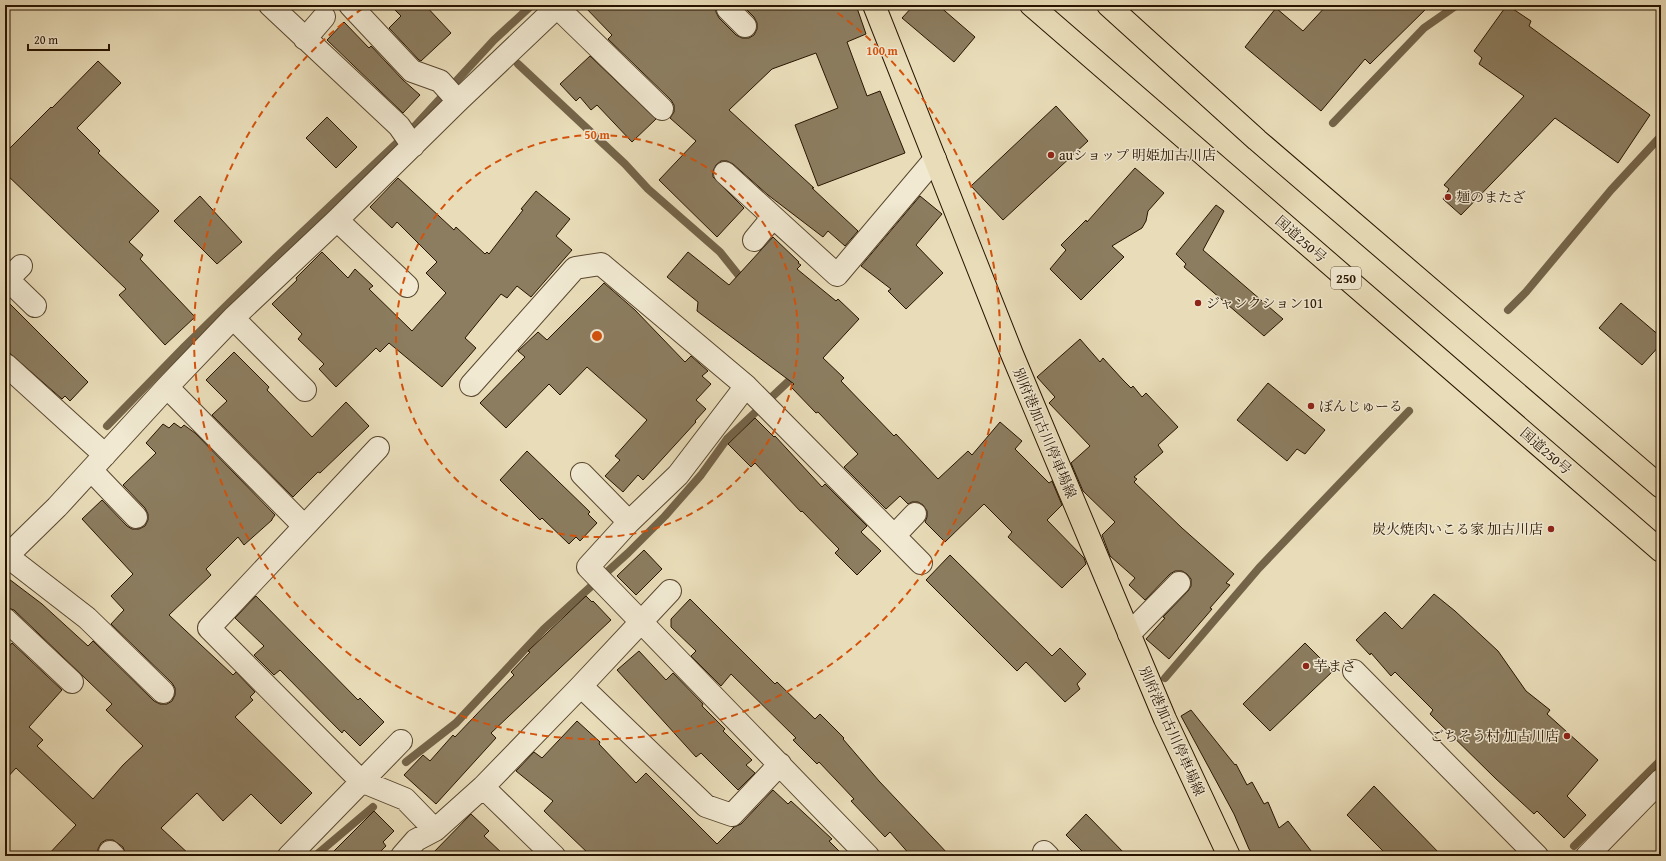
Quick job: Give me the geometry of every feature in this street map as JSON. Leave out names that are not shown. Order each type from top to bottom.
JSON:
[{"type":"main road","name":"別府港加古川停車場線","points":[[874,5],[1012,354],[1165,719],[1229,856]]},
{"type":"main road","name":"国道250号","points":[[1032,5],[1661,551]]},
{"type":"main road","points":[[1108,5],[1258,140],[1661,487]]},
{"type":"street","points":[[270,5],[407,136]]},
{"type":"street","points":[[350,5],[412,71],[450,92]]},
{"type":"street","points":[[163,692],[87,618],[6,557],[58,507],[167,386],[233,318],[337,220],[407,136],[450,92],[558,6],[662,109]]},
{"type":"street","points":[[727,6],[745,26]]},
{"type":"street","points":[[305,39],[324,18]]},
{"type":"street","points":[[725,173],[837,275],[935,159]]},
{"type":"street","points":[[754,240],[773,217]]},
{"type":"street","points":[[337,220],[407,286]]},
{"type":"street","points":[[471,385],[574,268],[601,264],[746,386],[921,562]]},
{"type":"street","points":[[11,274],[35,306]]},
{"type":"street","points":[[233,318],[305,390]]},
{"type":"street","points":[[5,365],[98,463],[136,517]]},
{"type":"street","points":[[167,386],[304,525]]},
{"type":"street","points":[[746,386],[678,475],[588,566],[868,856]]},
{"type":"street","points":[[378,448],[304,525],[209,628],[366,784],[405,799],[435,830]]},
{"type":"street","points":[[582,474],[630,522]]},
{"type":"street","points":[[895,535],[915,514]]},
{"type":"street","points":[[1129,634],[1179,583]]},
{"type":"street","points":[[402,856],[416,840],[435,830],[483,787],[670,591]]},
{"type":"street","points":[[5,619],[72,682]]},
{"type":"street","points":[[1354,671],[1537,856]]},
{"type":"street","points":[[581,686],[706,806],[732,815],[780,764]]},
{"type":"street","points":[[289,856],[366,784],[401,741]]},
{"type":"street","points":[[1587,856],[1661,780]]},
{"type":"street","points":[[483,787],[554,856]]},
{"type":"building","points":[[390,5],[425,5],[451,33],[421,61],[389,28],[401,16]]},
{"type":"building","points":[[583,5],[716,5],[716,12],[719,18],[736,35],[742,38],[749,38],[754,35],[757,29],[757,23],[754,17],[742,5],[856,5],[866,34],[847,42],[867,96],[880,91],[905,153],[818,186],[795,125],[838,108],[816,53],[772,69],[729,110],[814,188],[812,188],[858,231],[845,246],[828,231],[823,237],[768,195],[733,164],[727,161],[721,161],[716,165],[713,171],[713,177],[744,208],[717,237],[659,180],[696,141],[670,118],[674,112],[674,105],[671,100],[608,39],[612,35]]},
{"type":"building","points":[[914,5],[938,5],[975,37],[954,62],[902,18]]},
{"type":"building","points":[[1327,5],[1430,5],[1370,64],[1365,59],[1321,111],[1245,47],[1276,8],[1303,31]]},
{"type":"building","points":[[1507,5],[1531,21],[1529,26],[1650,115],[1618,163],[1555,118],[1461,215],[1443,199],[1449,189],[1444,185],[1524,96],[1479,64],[1482,58],[1474,51]]},
{"type":"building","points":[[344,22],[369,48],[371,46],[403,80],[420,95],[403,113],[327,40]]},
{"type":"building","points":[[590,56],[656,119],[632,142],[597,105],[591,110],[580,97],[576,101],[560,84]]},
{"type":"building","points":[[98,61],[121,83],[77,128],[100,151],[98,153],[159,211],[129,242],[143,255],[140,259],[195,317],[165,345],[119,295],[126,289],[5,173],[5,153]]},
{"type":"building","points":[[1056,106],[1088,141],[1003,220],[971,186]]},
{"type":"building","points":[[327,117],[357,147],[336,168],[306,138]]},
{"type":"building","points":[[1135,168],[1164,193],[1148,211],[1146,221],[1142,228],[1112,246],[1124,257],[1081,300],[1050,269],[1066,250],[1061,245],[1086,220],[1087,222]]},
{"type":"building","points":[[398,178],[454,230],[456,227],[485,254],[487,252],[489,254],[523,210],[521,209],[536,191],[570,219],[556,236],[572,250],[531,297],[517,286],[507,298],[501,294],[465,338],[476,348],[442,387],[389,343],[380,352],[376,348],[336,387],[319,369],[324,364],[298,339],[302,334],[272,304],[297,280],[296,278],[322,252],[348,278],[355,269],[373,286],[369,289],[412,331],[446,293],[426,273],[437,262],[397,222],[392,228],[370,207]]},
{"type":"building","points":[[200,196],[242,242],[217,264],[174,221]]},
{"type":"building","points":[[920,196],[942,214],[916,245],[943,273],[906,309],[888,291],[891,289],[861,266]]},
{"type":"building","points":[[1216,205],[1224,211],[1203,250],[1283,319],[1264,336],[1184,267],[1186,264],[1176,254]]},
{"type":"building","points":[[773,237],[799,262],[798,263],[801,265],[797,269],[836,301],[838,299],[859,319],[823,358],[844,378],[841,381],[894,436],[896,434],[938,479],[968,451],[972,455],[1000,422],[1022,441],[1015,449],[1049,483],[1052,481],[1062,505],[1047,520],[1084,558],[1086,564],[1062,588],[1008,537],[1012,532],[984,504],[945,542],[925,522],[927,511],[923,505],[918,502],[908,504],[900,496],[886,509],[844,467],[858,454],[818,412],[816,413],[791,387],[794,384],[697,311],[698,302],[667,277],[688,252],[729,285]]},
{"type":"building","points":[[604,283],[635,310],[685,362],[691,356],[708,371],[702,376],[711,384],[696,400],[706,409],[695,421],[696,422],[643,480],[638,475],[623,492],[605,476],[620,460],[615,456],[647,420],[587,367],[560,395],[549,384],[506,428],[480,403],[525,357],[518,351],[538,332],[547,340]]},
{"type":"building","points":[[5,299],[88,382],[70,401],[65,396],[62,399],[5,349]]},
{"type":"building","points":[[1621,303],[1661,337],[1661,344],[1642,365],[1599,328]]},
{"type":"building","points":[[1080,339],[1100,362],[1103,358],[1131,388],[1133,386],[1142,397],[1146,393],[1178,427],[1158,445],[1163,452],[1134,477],[1137,479],[1134,482],[1182,528],[1234,574],[1226,583],[1230,585],[1210,608],[1212,609],[1169,659],[1146,639],[1165,618],[1163,617],[1188,591],[1191,586],[1191,579],[1182,571],[1175,571],[1170,574],[1145,600],[1129,585],[1135,578],[1110,556],[1102,535],[1115,522],[1083,491],[1071,463],[1090,446],[1049,403],[1055,397],[1037,377]]},
{"type":"building","points":[[234,352],[269,387],[267,390],[312,437],[346,402],[369,426],[320,473],[318,472],[293,497],[212,415],[227,401],[206,380]]},
{"type":"building","points":[[1268,383],[1325,430],[1305,454],[1297,449],[1287,461],[1237,420]]},
{"type":"building","points":[[755,418],[774,437],[775,436],[822,487],[825,484],[867,526],[861,532],[881,551],[857,575],[835,553],[839,549],[802,511],[801,512],[755,463],[751,467],[728,444]]},
{"type":"building","points":[[174,423],[181,428],[184,425],[195,433],[275,515],[272,520],[244,545],[238,537],[206,569],[211,575],[169,615],[233,675],[236,672],[255,692],[250,697],[253,700],[235,717],[312,793],[281,824],[251,794],[223,821],[197,793],[161,828],[191,856],[126,856],[123,847],[113,840],[106,840],[101,843],[98,849],[98,856],[47,856],[76,825],[16,768],[5,780],[5,651],[12,643],[62,690],[29,727],[43,740],[37,746],[93,799],[123,765],[143,746],[106,710],[112,704],[14,610],[5,607],[5,576],[42,604],[88,646],[93,641],[154,701],[160,704],[167,704],[172,701],[175,695],[175,688],[172,683],[111,624],[124,610],[111,596],[133,574],[82,519],[102,500],[127,526],[132,529],[139,529],[145,526],[148,520],[148,514],[145,508],[123,485],[156,453],[146,443],[163,424],[169,428]]},
{"type":"building","points":[[527,451],[590,512],[588,514],[597,523],[580,541],[576,537],[569,544],[542,518],[540,520],[500,480]]},
{"type":"building","points":[[644,550],[662,569],[636,595],[617,576]]},
{"type":"building","points":[[950,555],[1052,656],[1060,648],[1086,674],[1077,684],[1080,689],[1065,702],[1026,662],[1017,671],[926,580]]},
{"type":"building","points":[[1434,594],[1455,611],[1498,651],[1526,691],[1550,710],[1547,714],[1598,760],[1567,796],[1586,815],[1564,838],[1537,811],[1534,814],[1495,778],[1430,714],[1433,710],[1395,672],[1391,676],[1371,653],[1370,655],[1356,640],[1385,612],[1402,629]]},
{"type":"building","points":[[256,596],[358,700],[360,698],[384,722],[360,746],[344,730],[342,733],[280,670],[274,675],[254,655],[264,646],[235,618]]},
{"type":"building","points":[[586,596],[592,602],[593,601],[611,620],[491,733],[496,738],[436,804],[404,775],[423,755],[430,761],[453,735],[455,737],[514,675],[511,672],[530,652],[528,651]]},
{"type":"building","points":[[690,599],[775,684],[777,682],[815,719],[820,714],[844,738],[843,739],[879,781],[950,856],[911,856],[890,832],[885,837],[851,801],[854,799],[819,762],[817,764],[793,740],[796,738],[731,674],[721,686],[691,656],[696,651],[671,627],[671,619]]},
{"type":"building","points":[[1305,643],[1333,671],[1270,731],[1243,704]]},
{"type":"building","points":[[639,651],[666,680],[673,673],[703,704],[702,706],[725,729],[723,731],[752,760],[746,765],[755,773],[738,790],[701,753],[696,757],[617,670]]},
{"type":"building","points":[[1191,710],[1235,765],[1236,764],[1247,785],[1252,782],[1264,804],[1268,802],[1279,828],[1288,821],[1315,856],[1254,856],[1249,849],[1234,814],[1181,716]]},
{"type":"building","points":[[577,721],[600,742],[599,744],[636,783],[646,773],[717,844],[734,827],[741,824],[773,790],[788,804],[791,801],[832,839],[829,841],[844,856],[591,856],[544,811],[553,801],[516,771],[534,752],[542,758]]},
{"type":"building","points":[[1374,786],[1442,856],[1388,856],[1347,815]]},
{"type":"building","points":[[374,811],[394,831],[383,842],[386,846],[376,856],[329,856]]},
{"type":"building","points":[[471,814],[489,831],[484,836],[505,856],[430,856]]},
{"type":"building","points":[[1086,814],[1127,856],[1087,856],[1066,835]]},
{"type":"waterway","points":[[107,426],[185,346],[277,256],[415,126],[494,40],[532,5]]},
{"type":"waterway","points":[[1333,123],[1424,28],[1457,5]]},
{"type":"waterway","points":[[518,64],[625,164],[648,189],[720,252],[744,282]]},
{"type":"waterway","points":[[1508,310],[1526,292],[1611,190],[1661,136]]},
{"type":"waterway","points":[[406,762],[456,723],[544,629],[628,553],[665,516],[701,475],[727,439],[792,378],[794,372]]},
{"type":"waterway","points":[[1165,678],[1259,568],[1409,411]]},
{"type":"waterway","points":[[1574,846],[1661,760]]},
{"type":"waterway","points":[[315,856],[373,807]]},
{"type":"place","name":"auショップ 明姫加古川店","points":[[1051,155]]},
{"type":"place","name":"麺のまたざ","points":[[1448,197]]},
{"type":"place","name":"ジャンクション101","points":[[1198,303]]},
{"type":"place","name":"ぼんじゅーる","points":[[1311,406]]},
{"type":"place","name":"炭火焼肉いこる家 加古川店","points":[[1551,529]]},
{"type":"place","name":"芋まさ","points":[[1306,666]]},
{"type":"place","name":"ごちそう村 加古川店","points":[[1567,736]]}]
